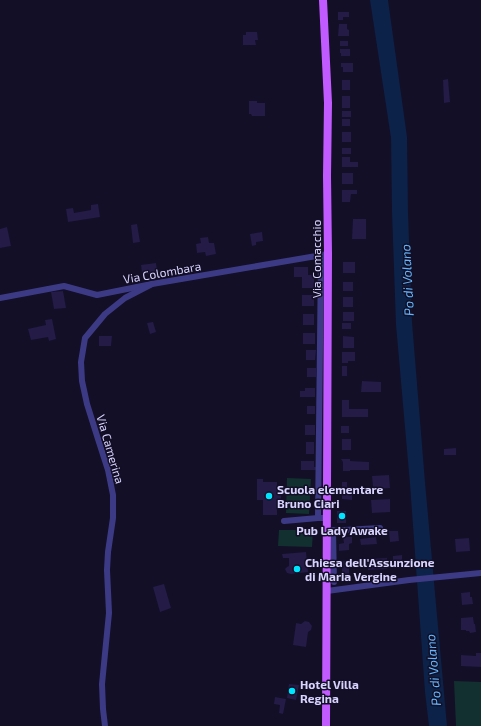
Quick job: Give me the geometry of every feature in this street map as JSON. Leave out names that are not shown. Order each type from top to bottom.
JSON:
[{"type":"main road","name":"Via Comacchio","points":[[323,0],[328,103],[323,404],[327,473],[327,518],[330,530],[327,591],[326,726]]},
{"type":"street","name":"Via Colombara","points":[[0,298],[64,286],[97,295],[152,284],[325,255]]},
{"type":"street","name":"Via Camerina","points":[[105,726],[102,709],[102,684],[109,613],[107,570],[113,518],[113,495],[108,470],[87,404],[80,362],[85,338],[105,314],[125,298],[152,284]]},
{"type":"street","name":"Via Comacchio","points":[[318,518],[318,472],[323,404]]},
{"type":"street","points":[[318,472],[327,473]]},
{"type":"street","points":[[284,521],[327,518]]},
{"type":"street","points":[[330,530],[380,528]]},
{"type":"street","name":"Via Comacchio","points":[[330,530],[334,582]]},
{"type":"street","points":[[327,591],[409,580],[481,573]]},
{"type":"green space","points":[[287,478],[311,479],[309,514],[286,513]]},
{"type":"green space","points":[[279,530],[313,530],[312,547],[278,546]]},
{"type":"green space","points":[[454,681],[481,682],[481,726],[456,726]]},
{"type":"water","name":"Po di Volano","points":[[370,0],[388,0],[407,137],[412,322],[447,726],[429,726],[425,692],[410,484],[396,325],[391,138]]},
{"type":"building","points":[[338,12],[349,12],[349,17],[343,17],[343,20],[338,20]]},
{"type":"building","points":[[339,24],[347,24],[349,36],[338,36]]},
{"type":"building","points":[[246,32],[257,32],[258,40],[255,40],[256,45],[243,45],[243,35],[246,35]]},
{"type":"building","points":[[340,41],[348,41],[348,46],[340,46]]},
{"type":"building","points":[[340,49],[350,49],[350,56],[341,56]]},
{"type":"building","points":[[341,63],[353,63],[353,72],[343,72]]},
{"type":"building","points":[[448,79],[450,102],[444,103],[443,80]]},
{"type":"building","points":[[342,80],[350,80],[350,90],[342,90]]},
{"type":"building","points":[[342,96],[350,96],[350,108],[342,108]]},
{"type":"building","points":[[249,101],[265,103],[265,116],[252,116],[249,114]]},
{"type":"building","points":[[342,111],[351,111],[351,117],[342,117]]},
{"type":"building","points":[[342,119],[350,119],[350,126],[342,126]]},
{"type":"building","points":[[342,132],[351,132],[351,142],[342,142]]},
{"type":"building","points":[[342,148],[351,148],[351,154],[342,154]]},
{"type":"building","points":[[342,157],[350,157],[350,162],[358,162],[358,167],[342,167]]},
{"type":"building","points":[[342,173],[353,173],[353,184],[342,184]]},
{"type":"building","points":[[342,190],[357,190],[357,194],[351,194],[350,202],[342,202]]},
{"type":"building","points":[[98,204],[100,217],[68,222],[66,209],[73,208],[74,213],[91,210],[91,205]]},
{"type":"building","points":[[353,219],[366,219],[366,239],[352,239]]},
{"type":"building","points":[[137,224],[140,242],[133,243],[131,225]]},
{"type":"building","points":[[7,227],[11,246],[0,248],[0,229]]},
{"type":"building","points":[[262,232],[263,241],[256,242],[256,245],[252,246],[250,234]]},
{"type":"building","points":[[208,237],[209,243],[214,243],[216,254],[206,256],[205,252],[197,253],[196,244],[201,243],[200,238]]},
{"type":"building","points":[[343,262],[355,262],[355,273],[343,273]]},
{"type":"building","points":[[156,263],[157,271],[148,274],[148,272],[142,273],[141,265]]},
{"type":"building","points":[[294,267],[308,267],[308,275],[314,275],[314,288],[302,288],[302,277],[294,277]]},
{"type":"building","points":[[343,282],[353,282],[353,291],[343,291]]},
{"type":"building","points":[[63,291],[66,308],[54,309],[51,292]]},
{"type":"building","points":[[302,295],[314,295],[314,306],[302,306]]},
{"type":"building","points":[[343,297],[353,297],[353,307],[343,307]]},
{"type":"building","points":[[343,312],[354,312],[354,321],[343,321]]},
{"type":"building","points":[[303,314],[314,314],[314,325],[303,325]]},
{"type":"building","points":[[52,319],[56,339],[49,341],[48,337],[31,340],[28,329],[46,325],[45,320]]},
{"type":"building","points":[[153,322],[156,332],[150,334],[147,323]]},
{"type":"building","points":[[342,323],[351,323],[351,329],[342,329]]},
{"type":"building","points":[[303,333],[315,333],[315,344],[303,344]]},
{"type":"building","points":[[99,336],[112,336],[111,346],[99,346]]},
{"type":"building","points":[[343,336],[354,337],[354,348],[343,348]]},
{"type":"building","points":[[306,350],[316,350],[315,360],[306,360]]},
{"type":"building","points":[[342,352],[355,352],[355,361],[342,363]]},
{"type":"building","points":[[342,366],[347,366],[347,376],[342,376]]},
{"type":"building","points":[[307,368],[316,368],[316,377],[307,377]]},
{"type":"building","points":[[362,381],[381,382],[381,392],[361,392]]},
{"type":"building","points":[[305,388],[315,388],[315,397],[300,397],[300,391],[305,391]]},
{"type":"building","points":[[342,400],[349,400],[349,409],[368,409],[368,417],[342,417]]},
{"type":"building","points":[[307,406],[315,406],[315,414],[307,414]]},
{"type":"building","points":[[305,425],[315,425],[315,435],[305,435]]},
{"type":"building","points":[[341,426],[349,426],[349,433],[341,433]]},
{"type":"building","points":[[342,439],[351,439],[351,450],[342,450]]},
{"type":"building","points":[[306,442],[314,442],[314,454],[306,454]]},
{"type":"building","points":[[456,448],[456,455],[444,455],[444,449]]},
{"type":"building","points":[[341,459],[369,462],[369,470],[343,471],[343,462]]},
{"type":"building","points":[[301,461],[314,461],[314,467],[318,467],[318,470],[301,470]]},
{"type":"building","points":[[389,475],[390,488],[376,489],[376,487],[373,487],[372,476]]},
{"type":"building","name":"Scuola elementare Bruno Ciari","points":[[257,479],[263,479],[263,482],[277,482],[277,491],[281,490],[281,500],[277,500],[277,515],[263,515],[263,500],[257,500]]},
{"type":"building","points":[[342,482],[347,482],[347,487],[352,487],[352,500],[342,499]]},
{"type":"building","points":[[390,499],[390,512],[372,513],[371,500]]},
{"type":"building","points":[[337,511],[346,511],[346,523],[337,523]]},
{"type":"building","points":[[389,531],[398,531],[399,541],[390,542]]},
{"type":"building","points":[[343,537],[352,537],[352,543],[349,544],[349,550],[339,551],[339,544],[344,543]]},
{"type":"building","points":[[376,537],[377,544],[361,545],[360,539]]},
{"type":"building","points":[[469,538],[470,551],[456,552],[455,539]]},
{"type":"building","points":[[306,552],[308,572],[287,573],[285,569],[289,566],[289,558],[283,558],[282,554]]},
{"type":"building","points":[[402,555],[402,566],[393,567],[393,556]]},
{"type":"building","points":[[387,558],[387,569],[368,570],[367,559]]},
{"type":"building","points":[[342,561],[349,561],[349,580],[342,580]]},
{"type":"building","points":[[164,584],[171,608],[160,612],[153,587]]},
{"type":"building","points":[[470,592],[470,597],[472,597],[473,604],[462,605],[461,593]]},
{"type":"building","points":[[473,617],[476,632],[470,633],[466,630],[461,630],[461,618]]},
{"type":"building","points":[[305,621],[309,622],[312,626],[311,630],[308,632],[306,647],[293,645],[296,623],[301,624]]},
{"type":"building","points":[[476,653],[481,653],[481,667],[461,666],[461,655],[476,656]]},
{"type":"building","points":[[289,684],[299,685],[296,700],[287,698]]},
{"type":"building","points":[[275,697],[286,699],[283,714],[279,713],[280,705],[274,704]]},
{"type":"place","name":"Scuola elementare Bruno Ciari","points":[[269,496]]},
{"type":"place","name":"Pub Lady Awake","points":[[342,516]]},
{"type":"place","name":"Chiesa dell'Assunzione di Maria Vergine","points":[[297,569]]},
{"type":"place","name":"Hotel Villa Regina","points":[[292,691]]}]
